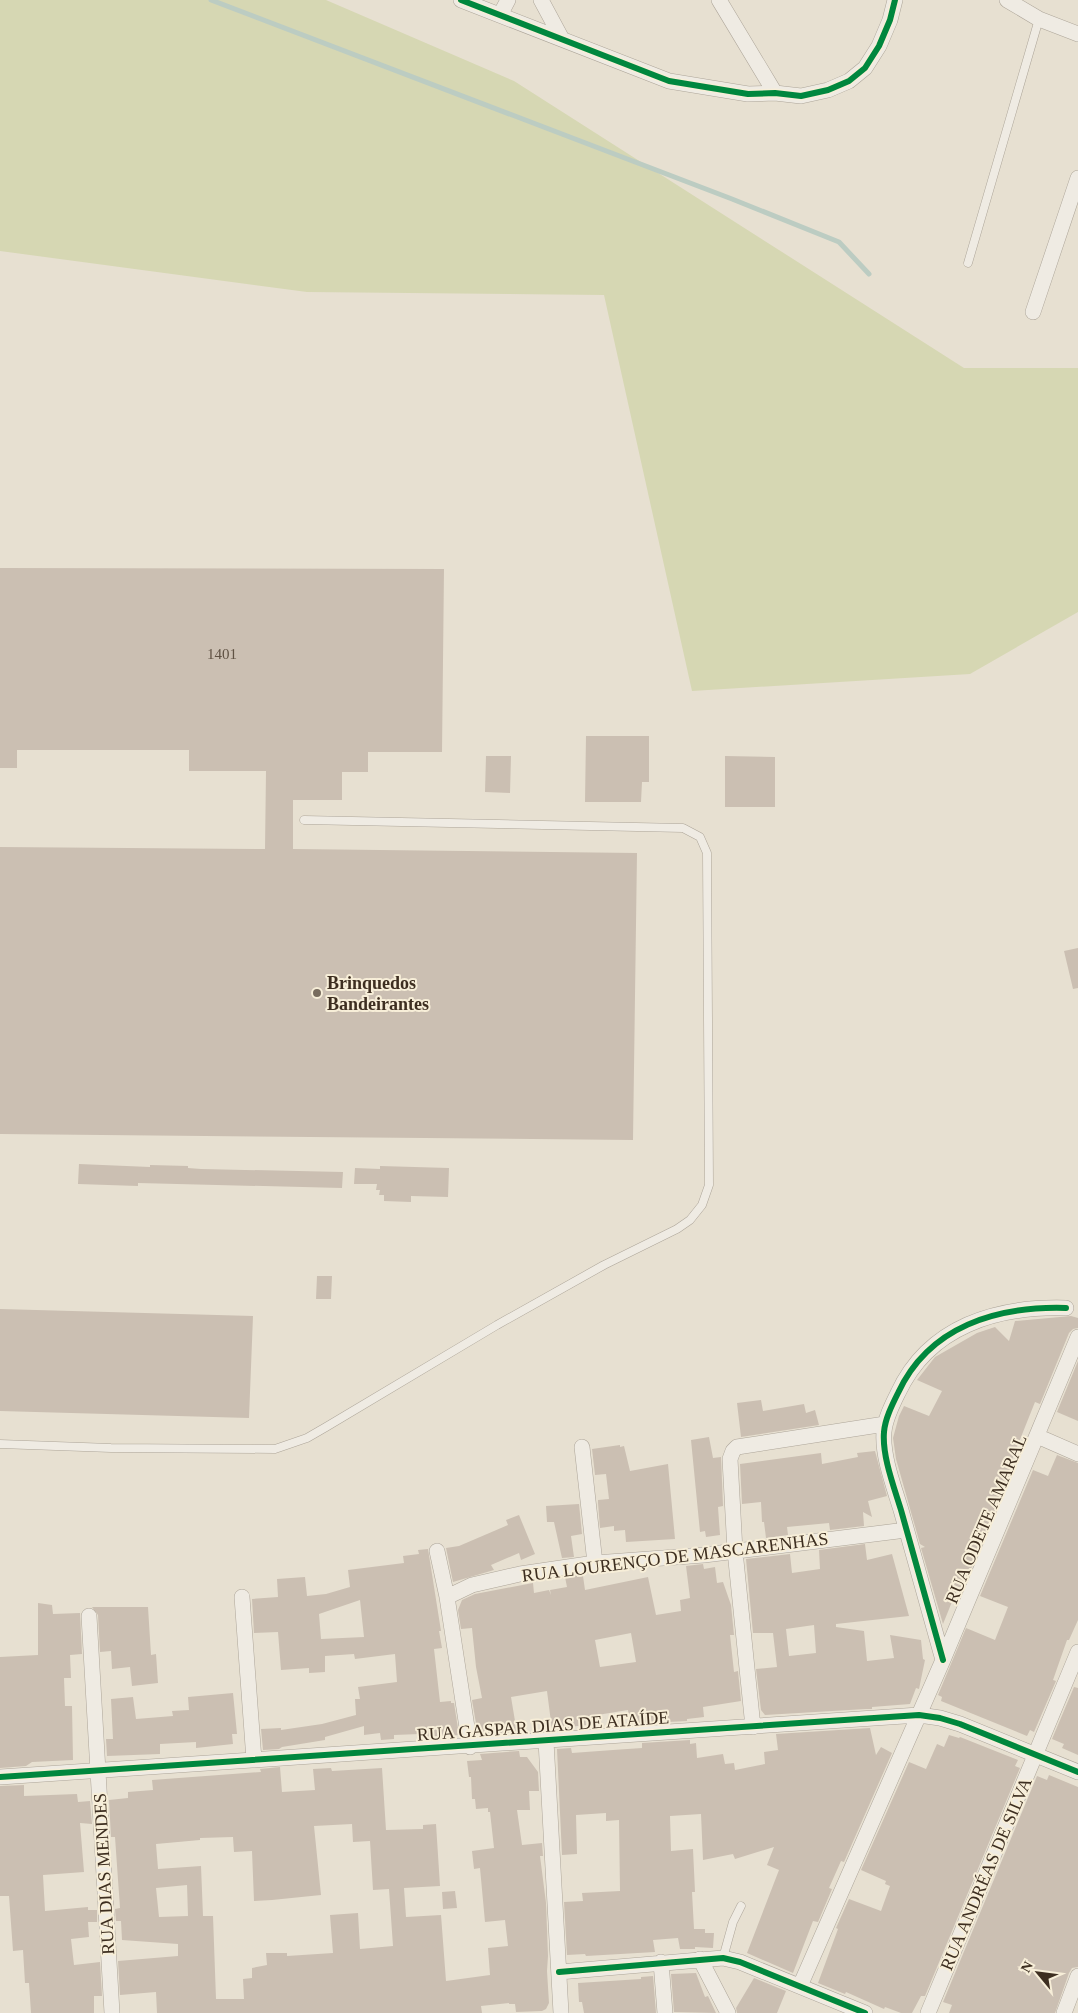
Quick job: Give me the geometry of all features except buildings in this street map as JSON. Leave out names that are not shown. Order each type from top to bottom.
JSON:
[{"type":"street","points":[[461,0],[669,81],[748,94],[775,93],[801,96],[828,90],[848,81],[865,68],[879,46],[890,20],[895,0]]},
{"type":"street","points":[[500,15],[508,0]]},
{"type":"street","points":[[540,0],[562,40]]},
{"type":"street","points":[[719,0],[775,93]]},
{"type":"street","points":[[1007,0],[1039,19],[1078,34]]},
{"type":"street","points":[[1033,312],[1073,208],[1078,178]]},
{"type":"street","points":[[943,1660],[906,1530],[884,1443],[885,1424],[900,1388],[915,1365],[926,1352],[945,1338],[972,1322],[1002,1313],[1045,1307],[1066,1308]]},
{"type":"street","name":"RUA ODETE AMARAL","points":[[800,1986],[943,1660],[1078,1337]]},
{"type":"street","points":[[753,1727],[735,1551],[730,1459],[733,1451],[737,1447],[885,1424]]},
{"type":"street","points":[[1037,1436],[1078,1454]]},
{"type":"street","points":[[582,1447],[596,1564]]},
{"type":"street","name":"RUA LOURENÇO DE MASCARENHAS","points":[[447,1597],[472,1585],[520,1574],[906,1530]]},
{"type":"street","points":[[437,1551],[447,1597],[470,1747]]},
{"type":"street","points":[[242,1597],[254,1760]]},
{"type":"street","name":"RUA DIAS MENDES","points":[[89,1616],[112,2013]]},
{"type":"street","name":"RUA ANDRÉAS DE SILVA","points":[[928,2013],[1078,1652]]},
{"type":"street","name":"RUA GASPAR DIAS DE ATAÍDE","points":[[0,1777],[470,1747],[918,1715],[940,1718],[960,1724],[1078,1772]]},
{"type":"street","points":[[546,1741],[561,2013]]},
{"type":"street","points":[[559,1972],[723,1958],[740,1962],[865,2013]]},
{"type":"street","points":[[700,1959],[728,2013]]},
{"type":"street","points":[[661,1962],[665,2013]]},
{"type":"street","points":[[1064,2013],[1078,1976]]},
{"type":"lane","points":[[968,263],[1039,19]]},
{"type":"lane","points":[[0,1444],[111,1448],[275,1449],[307,1438],[326,1428],[497,1325],[604,1265],[677,1229],[690,1220],[702,1205],[709,1185],[707,853],[700,837],[683,828],[304,820]]},
{"type":"lane","points":[[723,1958],[741,1906]]},
{"type":"green space","points":[[0,0],[326,0],[514,81],[964,368],[1078,368],[1078,612],[970,674],[692,691],[604,295],[307,292],[0,251]]},
{"type":"waterway","points":[[211,0],[732,199],[839,242],[869,274]]},
{"type":"cycle path","points":[[461,0],[669,81],[748,94],[775,93],[801,96],[828,90],[849,81],[865,68],[879,46],[890,20],[895,0]]},
{"type":"cycle path","points":[[943,1660],[887,1461],[884,1441],[887,1417],[911,1370],[928,1351],[947,1336],[991,1316],[1040,1308],[1066,1308]]},
{"type":"cycle path","points":[[0,1777],[919,1715],[940,1718],[960,1724],[1078,1772]]},
{"type":"cycle path","points":[[559,1972],[723,1958],[740,1962],[865,2013]]},
{"type":"place","name":"Brinquedos Bandeirantes","points":[[317,993]]}]
